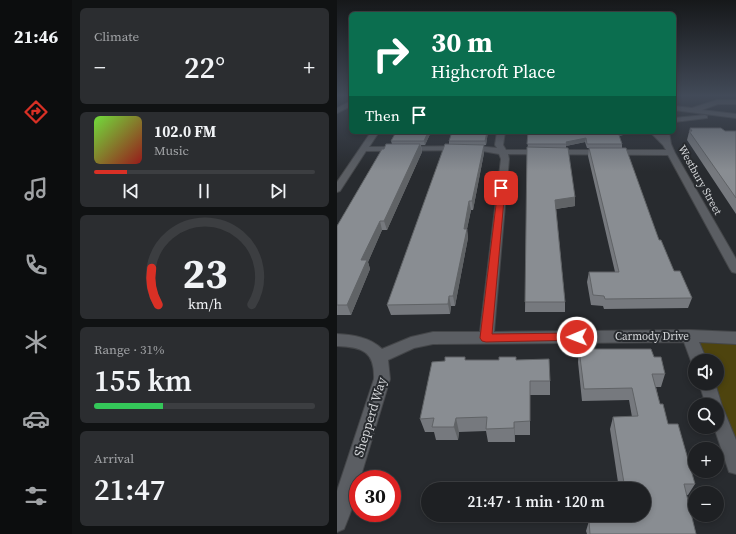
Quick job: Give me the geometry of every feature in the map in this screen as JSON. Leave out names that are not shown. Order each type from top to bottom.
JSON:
[{"type":"street","points":[[337,189],[374,134]]},
{"type":"street","points":[[486,338],[505,159],[499,145],[501,134]]},
{"type":"street","name":"Westbury Street","points":[[656,134],[669,148],[736,269]]},
{"type":"street","name":"Westbury Street","points":[[666,134],[669,148]]},
{"type":"street","points":[[365,149],[477,148],[503,152],[669,148]]},
{"type":"street","points":[[689,336],[696,354]]},
{"type":"street","name":"Carmody Drive","points":[[379,357],[411,343],[433,338],[689,336],[736,338]]},
{"type":"street","points":[[337,340],[348,340],[361,343],[374,349],[379,357]]},
{"type":"street","name":"Shepperd Way","points":[[337,522],[382,379],[384,367],[379,357]]},
{"type":"street","points":[[724,432],[736,465]]},
{"type":"shaded area","points":[[736,342],[736,455],[724,423],[724,398],[715,398],[712,390],[724,390],[724,354],[698,354],[694,343]]},
{"type":"building","points":[[690,128],[721,128],[725,131],[736,131],[736,198],[689,131],[692,131]]},
{"type":"building","points":[[395,134],[427,134],[424,141],[391,141]]},
{"type":"building","points":[[451,134],[487,134],[485,141],[449,141]]},
{"type":"building","points":[[528,134],[619,134],[622,144],[587,144],[586,138],[566,142],[567,144],[527,144]]},
{"type":"building","points":[[386,144],[420,144],[384,221],[380,221],[361,260],[367,260],[347,305],[337,305],[337,226]]},
{"type":"building","points":[[445,144],[484,145],[472,201],[469,201],[464,229],[467,229],[453,296],[449,296],[448,304],[387,305]]},
{"type":"building","points":[[527,147],[568,148],[575,197],[555,200],[565,302],[525,302]]},
{"type":"building","points":[[589,148],[626,148],[659,240],[661,240],[674,271],[680,271],[692,298],[605,299],[604,296],[593,295],[589,272],[619,272]]},
{"type":"building","points":[[579,349],[651,349],[654,357],[661,357],[665,374],[652,374],[660,404],[663,404],[668,424],[678,424],[688,459],[688,478],[693,478],[695,484],[684,484],[688,501],[688,522],[693,522],[696,534],[590,534],[589,522],[651,522],[651,482],[624,482],[613,417],[638,416],[632,388],[584,389]]},
{"type":"building","points":[[445,357],[465,357],[465,360],[499,360],[499,357],[516,357],[516,360],[549,359],[550,381],[530,381],[530,421],[514,422],[514,428],[486,429],[487,417],[456,418],[454,427],[432,427],[434,418],[420,419],[432,362],[445,361]]},
{"type":"route","points":[[501,188],[486,338],[577,337]]}]
